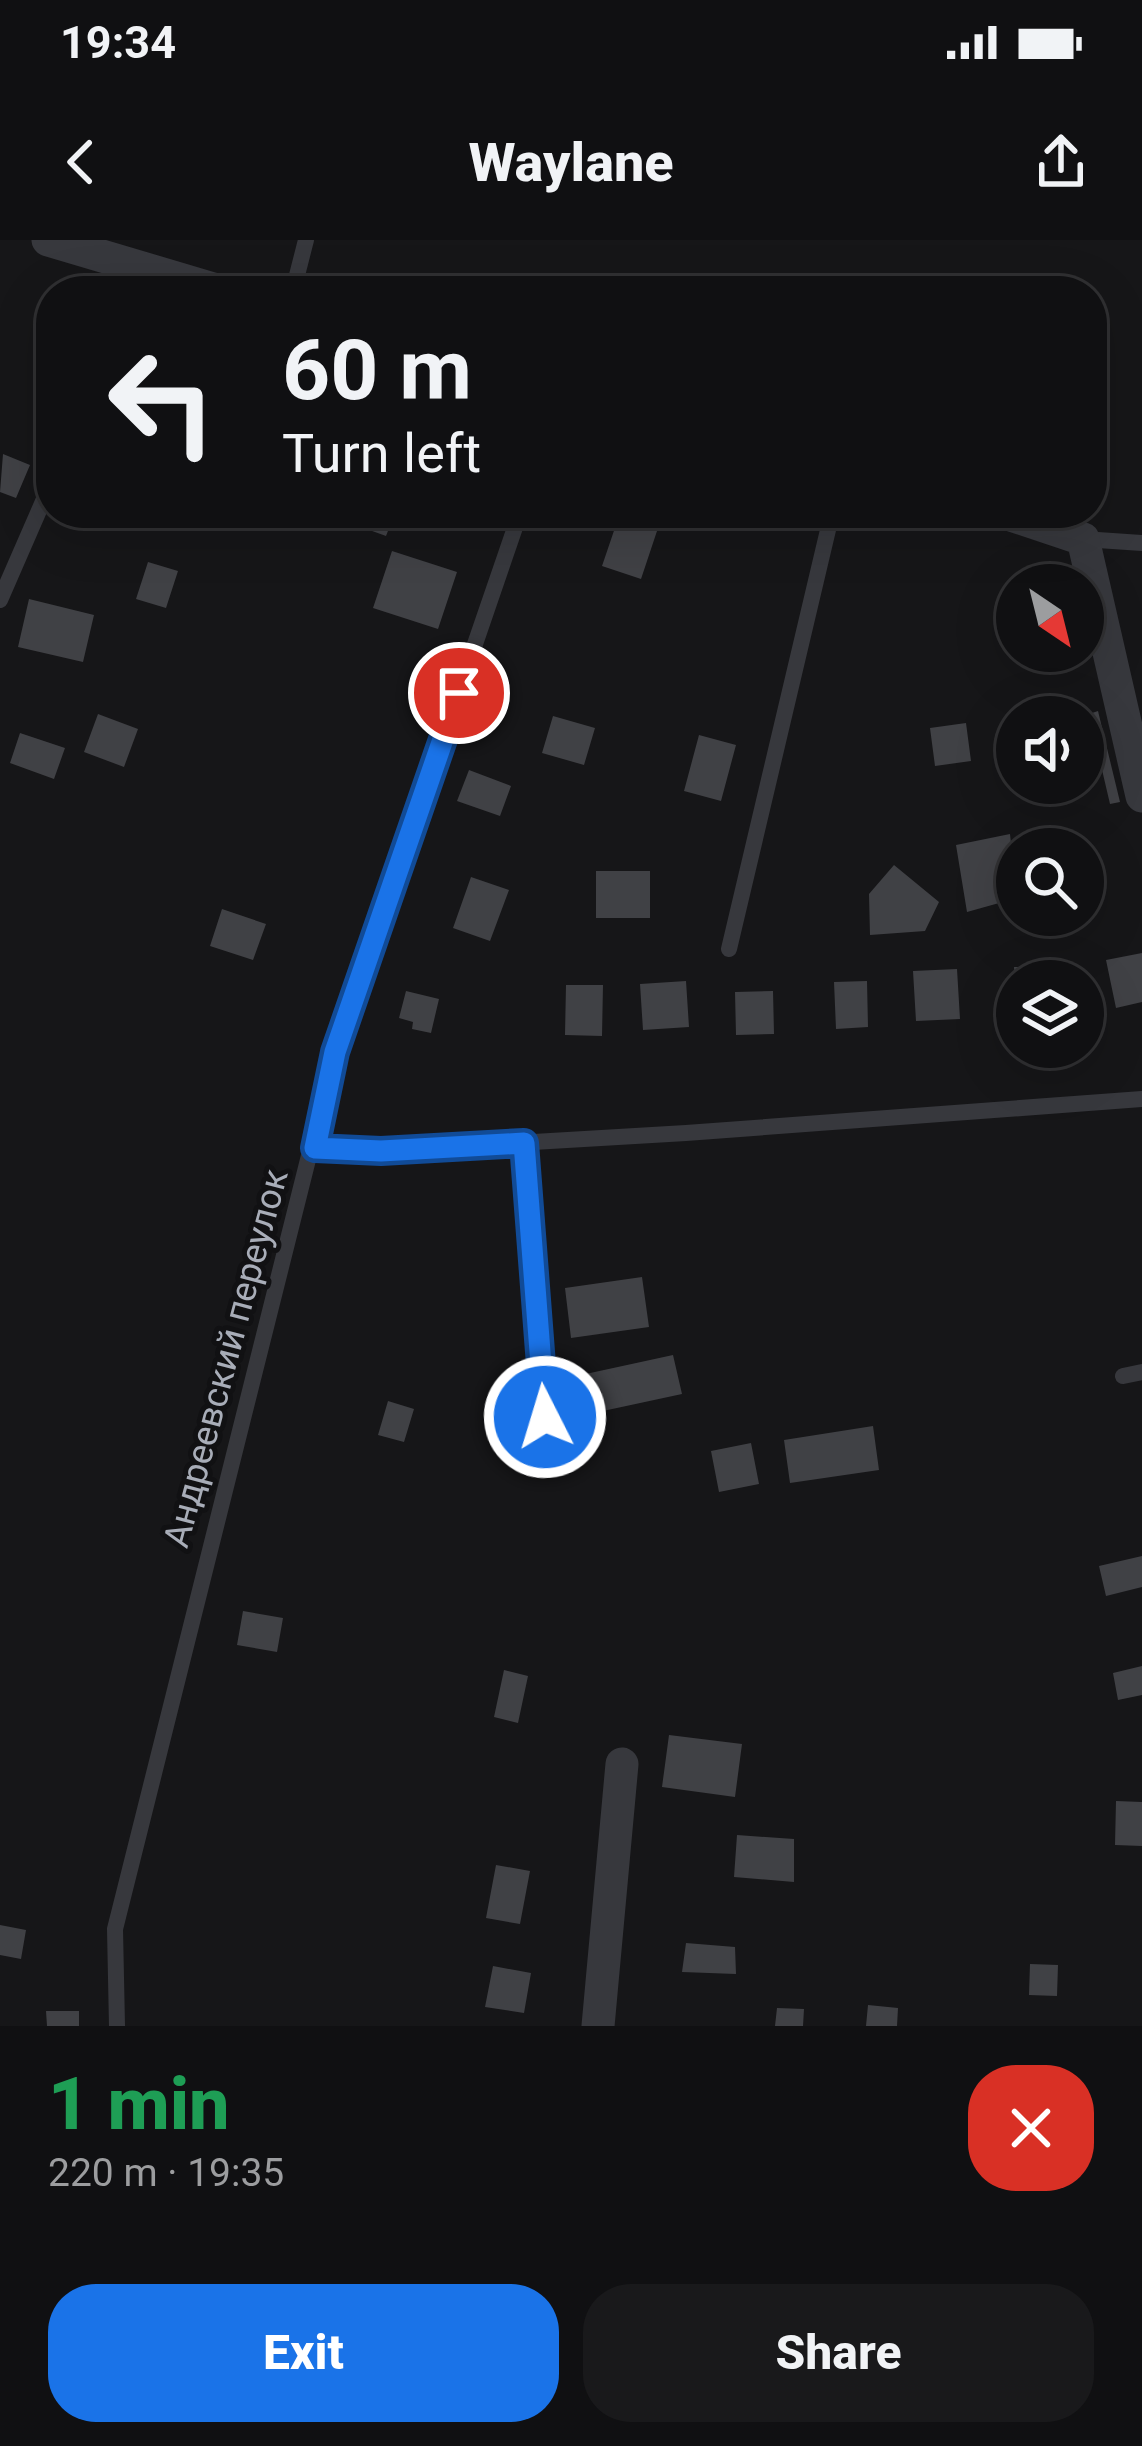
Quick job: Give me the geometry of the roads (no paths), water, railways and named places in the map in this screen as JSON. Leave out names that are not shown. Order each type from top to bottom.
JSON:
[{"type":"street","points":[[48,240],[114,276]]},
{"type":"street","points":[[1050,528],[1083,539],[1142,796]]},
{"type":"street","points":[[598,2026],[622,1764]]},
{"type":"lane","points":[[296,276],[306,240]]},
{"type":"lane","points":[[0,600],[36,517]]},
{"type":"lane","name":"Андреевский переулок","points":[[117,2026],[115,1929],[315,1148],[335,1052],[515,528]]},
{"type":"lane","points":[[729,949],[828,528]]},
{"type":"lane","points":[[1083,539],[1142,543]]},
{"type":"lane","points":[[315,1148],[381,1151],[524,1143],[1142,1100]]},
{"type":"lane","points":[[524,1143],[545,1417]]},
{"type":"lane","points":[[1123,1376],[1142,1372]]}]
